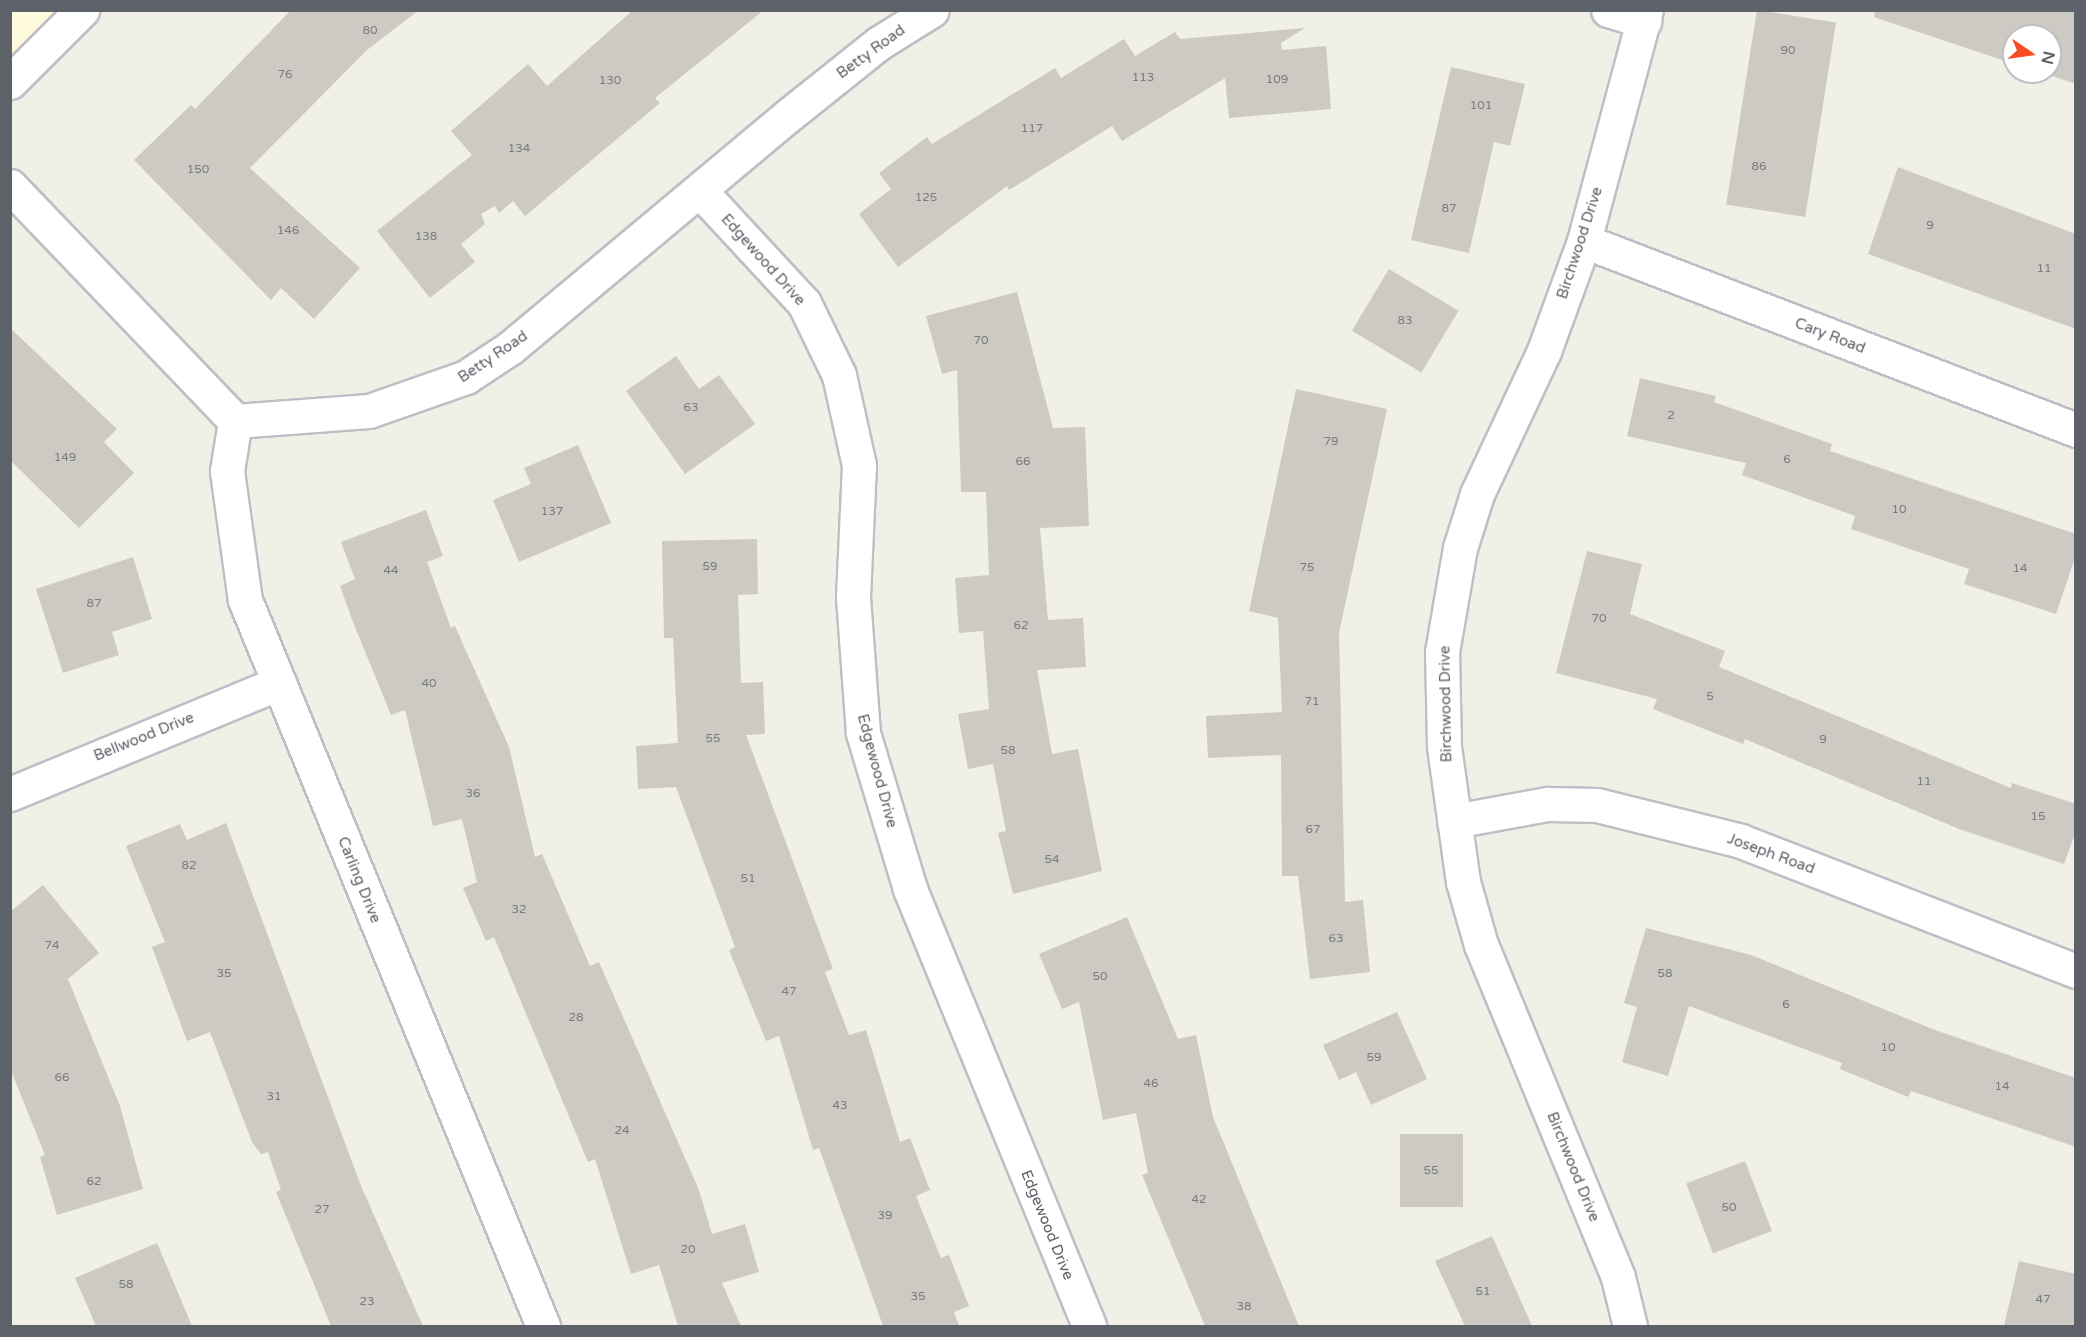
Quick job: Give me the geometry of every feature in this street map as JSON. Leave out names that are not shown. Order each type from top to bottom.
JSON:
[{"type":"street","points":[[10,82],[82,10]]},
{"type":"street","name":"Betty Road","points":[[235,421],[369,411],[466,377],[510,348],[702,193],[798,107],[932,10]]},
{"type":"street","points":[[1608,10],[1645,16]]},
{"type":"street","name":"Birchwood Drive","points":[[1630,1326],[1618,1277],[1481,945],[1454,821],[1444,746],[1442,652],[1460,548],[1477,494],[1544,351],[1584,241],[1645,16]]},
{"type":"street","points":[[10,186],[235,421]]},
{"type":"street","name":"Edgewood Drive","points":[[702,193],[804,303],[839,375],[859,465],[853,608],[863,733],[910,890],[1089,1326]]},
{"type":"street","name":"Cary Road","points":[[1584,241],[2076,430]]},
{"type":"street","name":"Carling Drive","points":[[235,421],[227,471],[237,560],[245,600],[543,1326]]},
{"type":"street","name":"Bellwood Drive","points":[[10,794],[279,683]]},
{"type":"street","name":"Joseph Road","points":[[1454,821],[1548,804],[1598,805],[1741,841],[2076,971]]},
{"type":"shaded area","points":[[11,11],[82,11],[11,82]]},
{"type":"building","points":[[291,10],[419,10],[367,50],[250,168],[360,268],[314,319],[281,288],[271,300],[134,160],[191,105],[195,109]]},
{"type":"building","points":[[633,10],[764,10],[655,98],[660,103],[525,216],[513,201],[499,213],[495,206],[481,214],[485,224],[461,244],[475,262],[430,298],[377,231],[472,155],[451,131],[528,64],[547,86]]},
{"type":"building","points":[[1757,10],[1836,23],[1805,217],[1726,205]]},
{"type":"building","points":[[1875,10],[2076,10],[2076,84],[2062,79],[2062,24],[2002,24],[2002,60],[1874,17]]},
{"type":"building","points":[[1305,28],[1281,43],[1282,50],[1326,46],[1331,109],[1229,118],[1225,78],[1122,141],[1112,126],[1009,190],[1007,186],[898,267],[859,214],[891,189],[879,173],[927,137],[932,144],[1055,68],[1061,78],[1124,39],[1135,56],[1175,32],[1180,39]]},
{"type":"building","points":[[1451,67],[1525,84],[1510,146],[1494,142],[1469,253],[1411,240]]},
{"type":"building","points":[[1898,167],[2076,234],[2076,329],[1868,254]]},
{"type":"building","points":[[1389,269],[1458,311],[1421,372],[1352,331]]},
{"type":"building","points":[[1017,292],[1053,428],[1085,427],[1089,526],[1040,528],[1048,620],[1083,618],[1086,667],[1037,670],[1052,754],[1078,749],[1102,871],[1013,894],[998,833],[1006,831],[993,764],[968,769],[958,714],[989,709],[983,631],[959,633],[955,578],[989,575],[986,492],[961,492],[957,370],[942,374],[926,316]]},
{"type":"building","points":[[10,328],[117,429],[104,442],[134,473],[79,528],[10,460]]},
{"type":"building","points":[[676,356],[699,389],[719,375],[755,424],[685,474],[626,391]]},
{"type":"building","points":[[1640,378],[1716,396],[1714,402],[1832,444],[1830,451],[2076,534],[2076,555],[2056,614],[1964,584],[1969,569],[1851,529],[1855,516],[1742,475],[1746,463],[1627,436]]},
{"type":"building","points":[[1296,389],[1387,409],[1339,633],[1345,902],[1363,900],[1370,972],[1310,979],[1298,876],[1282,876],[1281,755],[1208,758],[1206,716],[1282,712],[1278,618],[1249,611]]},
{"type":"building","points":[[578,445],[611,523],[519,562],[493,500],[531,484],[524,468]]},
{"type":"building","points":[[426,510],[443,556],[427,562],[451,628],[455,626],[509,747],[535,857],[542,854],[590,966],[599,962],[699,1190],[712,1234],[745,1224],[759,1272],[722,1283],[741,1326],[678,1326],[659,1265],[631,1274],[595,1159],[588,1162],[494,937],[486,941],[463,888],[477,882],[462,819],[433,826],[405,710],[391,715],[353,622],[340,586],[355,579],[341,542]]},
{"type":"building","points":[[757,539],[758,594],[738,595],[741,683],[763,682],[765,734],[746,735],[833,969],[825,972],[849,1035],[866,1030],[900,1142],[910,1138],[930,1190],[916,1196],[941,1258],[949,1255],[969,1306],[954,1312],[959,1326],[883,1326],[819,1148],[813,1150],[779,1036],[766,1041],[729,950],[735,947],[676,787],[638,789],[636,746],[678,743],[673,638],[664,638],[662,541]]},
{"type":"building","points":[[1587,551],[1642,564],[1630,614],[1725,651],[1719,667],[2011,788],[2012,783],[2076,804],[2076,831],[2064,864],[1959,829],[1745,739],[1743,744],[1653,709],[1657,699],[1556,673]]},
{"type":"building","points":[[133,557],[152,619],[112,632],[119,655],[63,673],[36,589]]},
{"type":"building","points":[[226,823],[361,1186],[423,1326],[331,1326],[276,1192],[281,1190],[268,1152],[261,1154],[252,1142],[210,1032],[187,1041],[152,947],[165,942],[126,846],[180,824],[187,840]]},
{"type":"building","points":[[43,885],[99,953],[68,979],[120,1106],[143,1189],[57,1215],[40,1157],[45,1155],[10,1068],[10,912]]},
{"type":"building","points":[[1127,917],[1178,1039],[1196,1035],[1213,1117],[1299,1326],[1205,1326],[1142,1175],[1148,1173],[1136,1113],[1103,1120],[1079,1002],[1062,1009],[1039,954]]},
{"type":"building","points":[[1646,928],[1751,955],[1935,1030],[2076,1078],[2076,1147],[1911,1091],[1908,1097],[1840,1069],[1842,1063],[1689,1006],[1668,1076],[1622,1062],[1637,1007],[1624,1003]]},
{"type":"building","points":[[1397,1012],[1427,1079],[1371,1105],[1356,1072],[1339,1080],[1323,1045]]},
{"type":"building","points":[[1400,1134],[1463,1134],[1463,1207],[1400,1207]]},
{"type":"building","points":[[1745,1161],[1772,1231],[1713,1254],[1686,1184]]},
{"type":"building","points":[[1492,1236],[1532,1326],[1465,1326],[1435,1261]]},
{"type":"building","points":[[157,1243],[192,1326],[96,1326],[75,1278]]},
{"type":"building","points":[[2019,1261],[2076,1274],[2076,1326],[2004,1326]]}]
